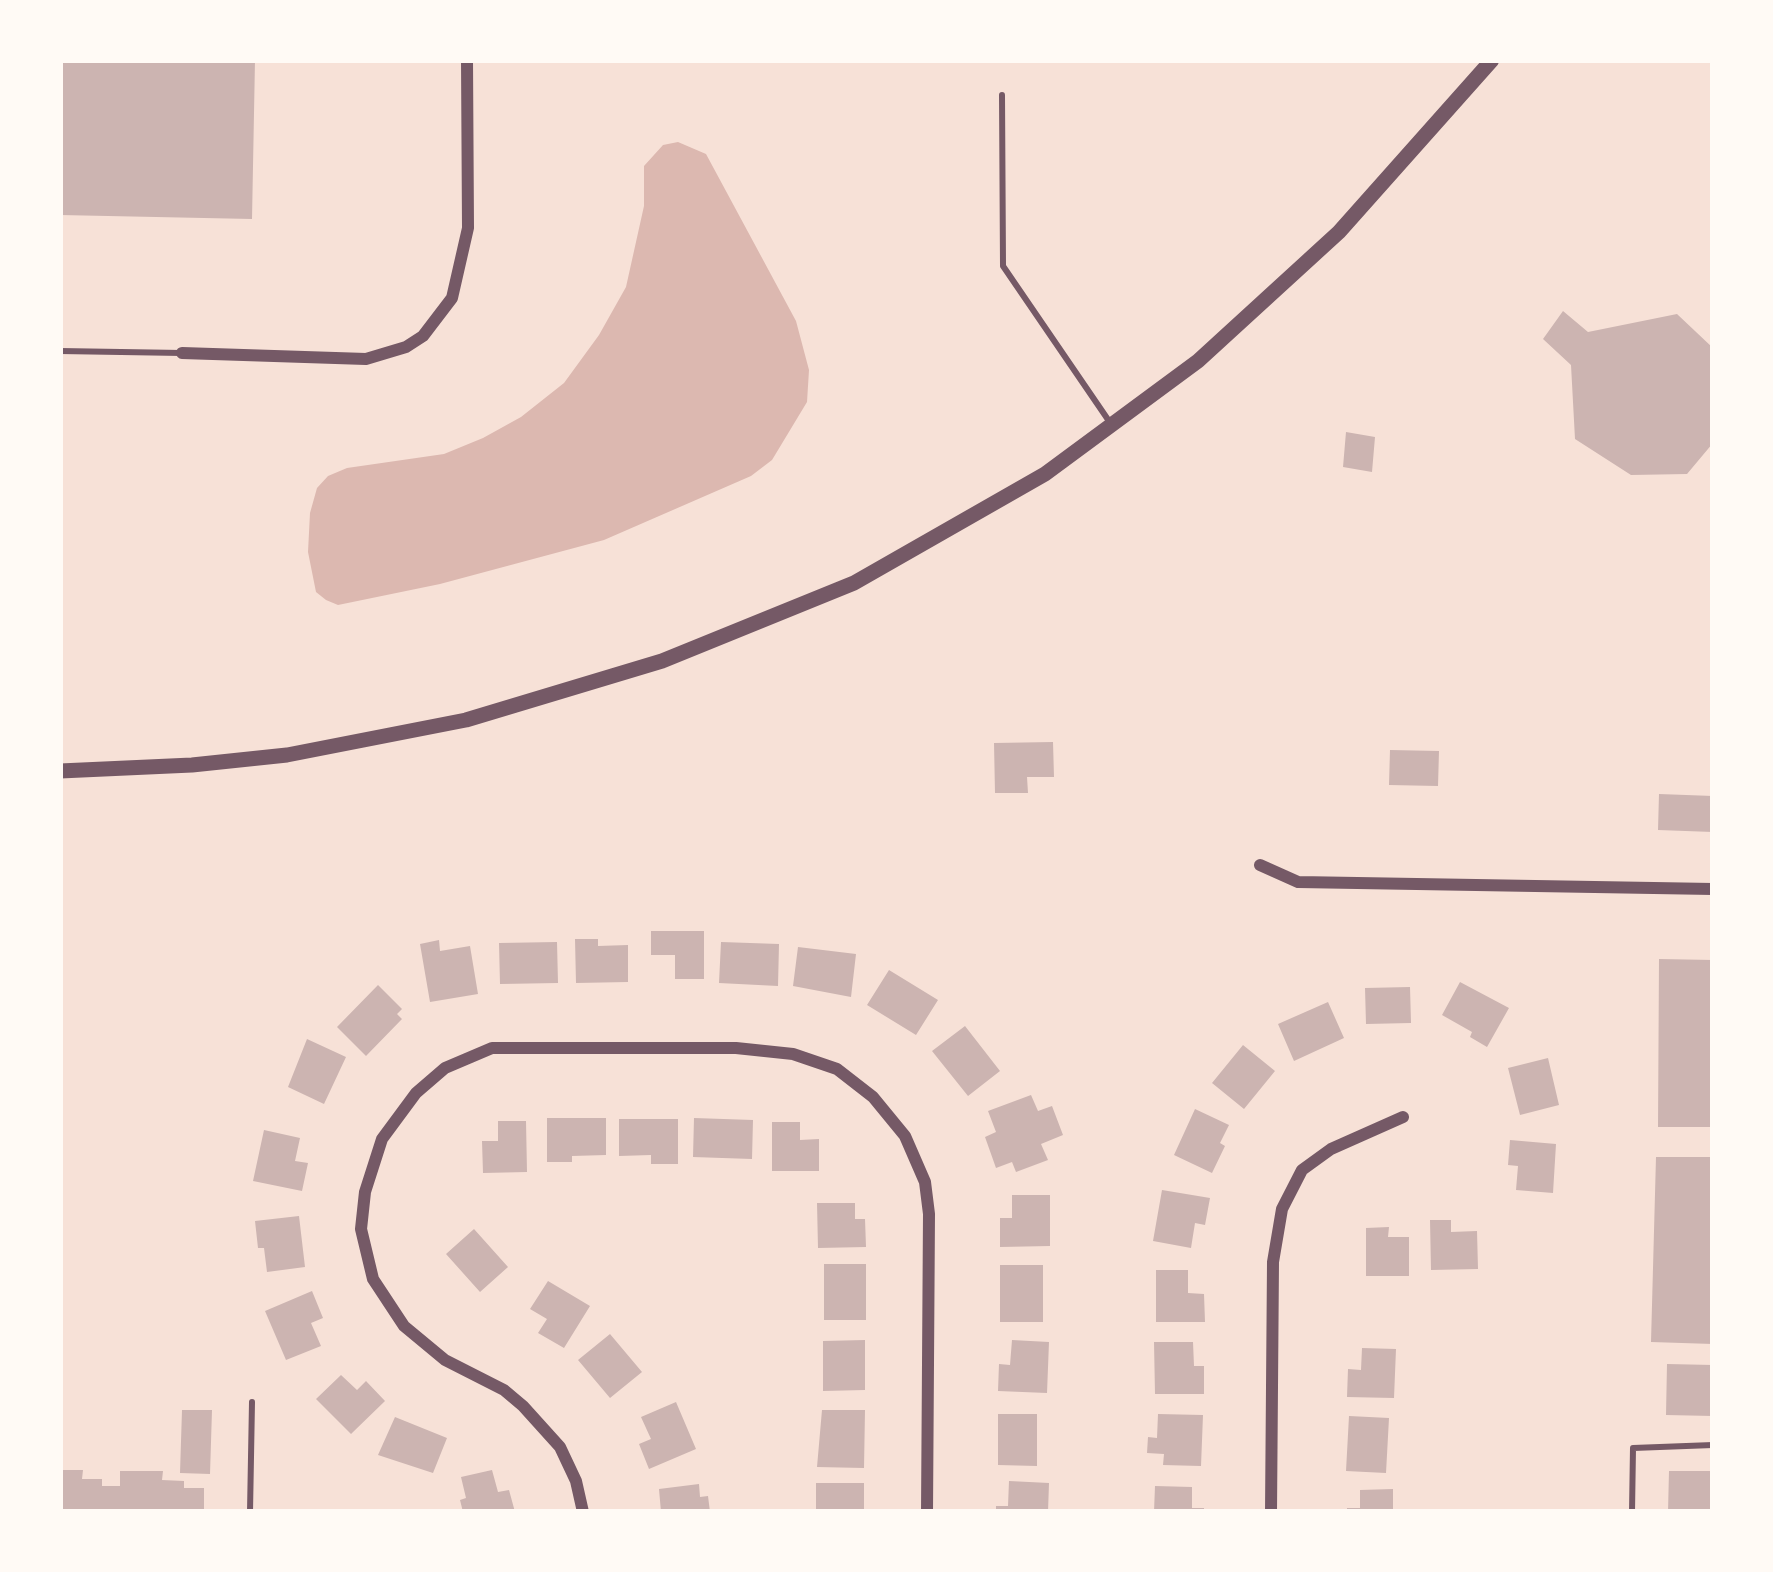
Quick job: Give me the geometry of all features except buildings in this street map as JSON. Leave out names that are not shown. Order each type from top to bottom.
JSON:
[{"type":"street","points":[[182,353],[366,359],[406,347],[423,336],[452,298],[468,228],[467,60]]},
{"type":"street","points":[[60,771],[192,765],[376,740],[567,692],[760,623],[854,583],[1046,474],[1198,361],[1339,232],[1492,60]]},
{"type":"street","points":[[1260,865],[1298,882],[1713,889]]},
{"type":"street","points":[[584,1512],[560,1447],[524,1406],[504,1390],[445,1360],[404,1326],[373,1279],[361,1229],[364,1192],[382,1139],[416,1093],[445,1068],[491,1048],[736,1048],[793,1054],[837,1069],[873,1097],[905,1136],[925,1182],[929,1214],[927,1512]]},
{"type":"street","points":[[1271,1512],[1273,1262],[1282,1209],[1302,1171],[1331,1149],[1402,1117]]},
{"type":"lane","points":[[1003,95],[1003,266],[1113,427]]},
{"type":"lane","points":[[60,351],[182,353]]},
{"type":"lane","points":[[250,1512],[252,1402]]},
{"type":"lane","points":[[1632,1512],[1633,1448],[1713,1445]]},
{"type":"shaded area","points":[[678,142],[706,154],[796,321],[809,370],[807,402],[772,460],[751,476],[604,540],[440,584],[338,605],[326,600],[316,592],[308,552],[317,488],[328,476],[347,468],[444,454],[483,438],[521,417],[564,383],[626,287],[644,206],[644,166],[663,145]]}]
